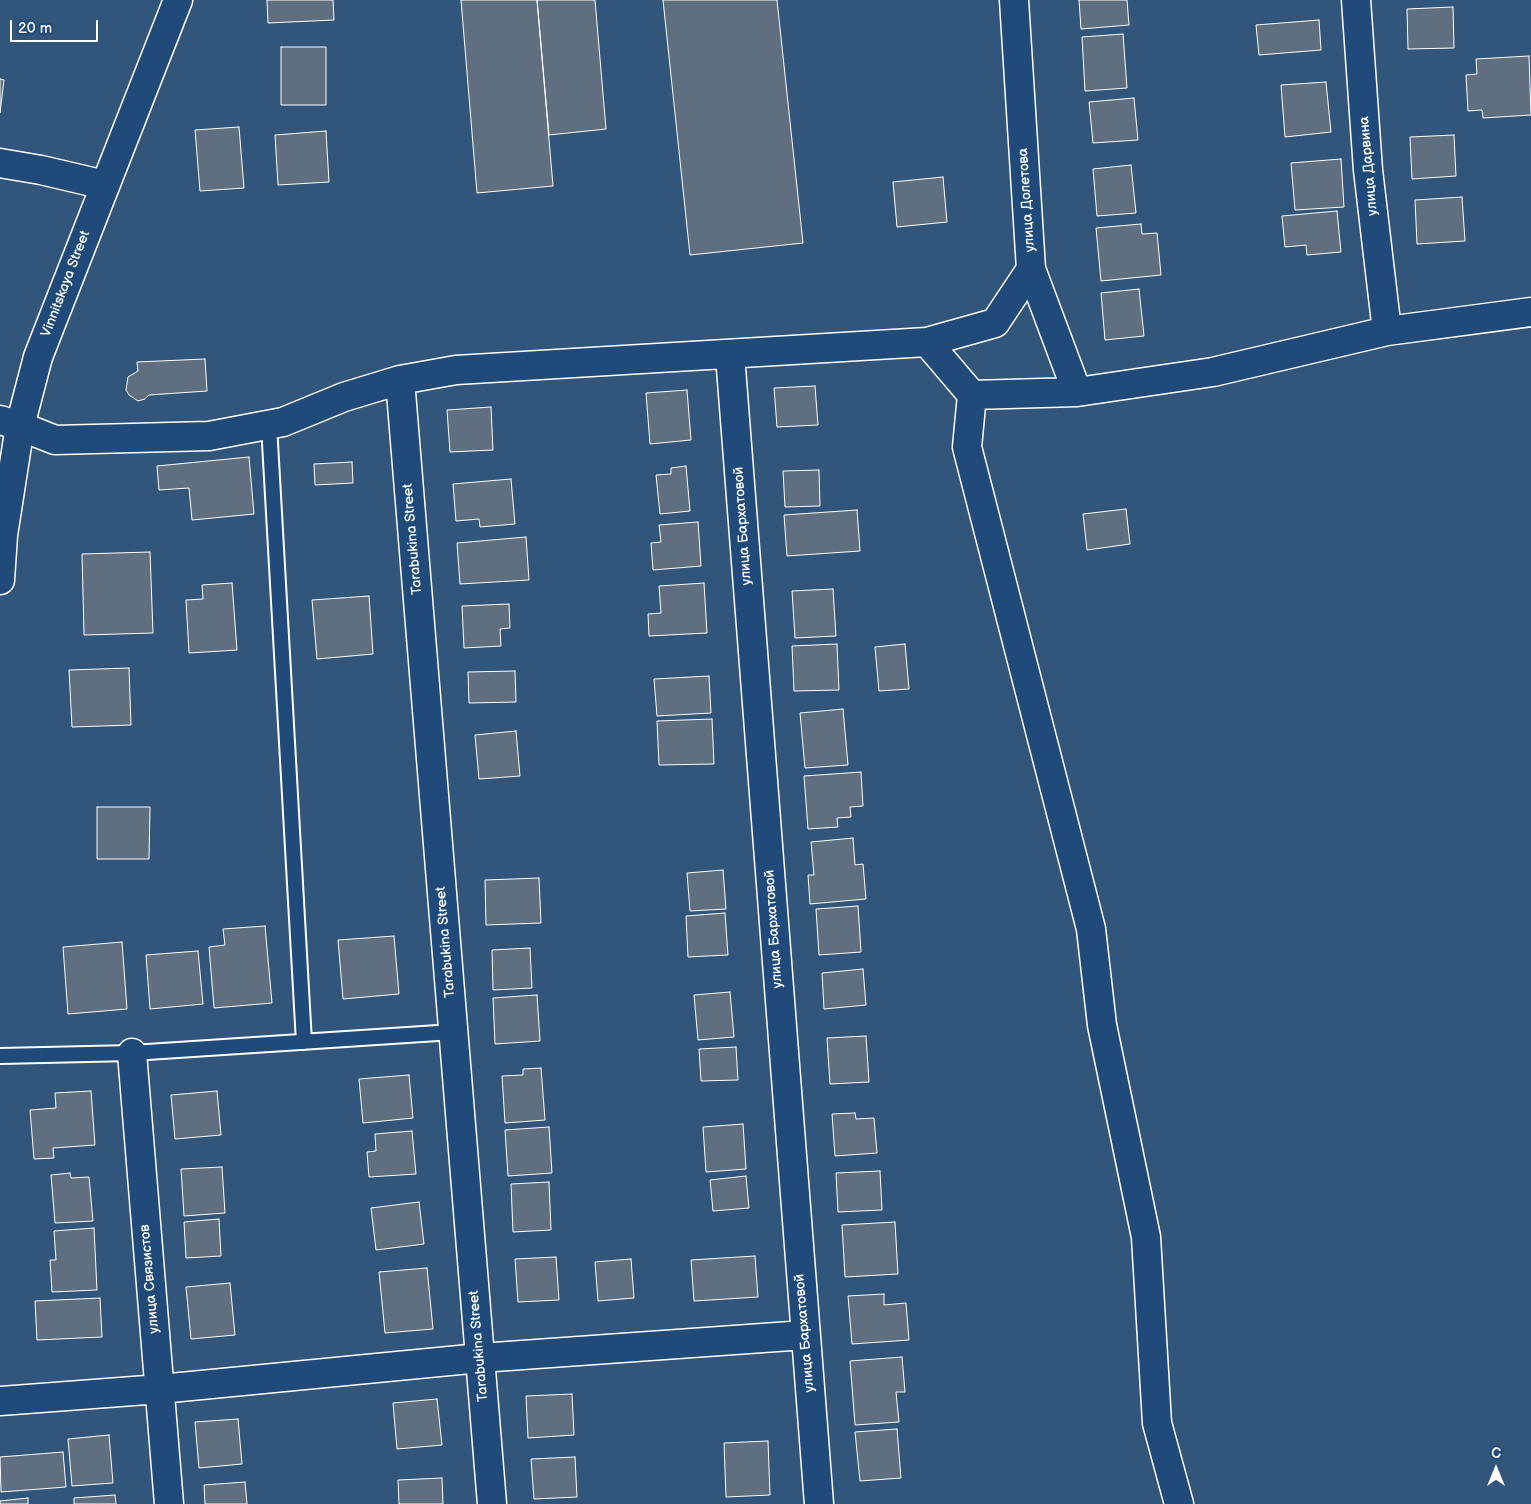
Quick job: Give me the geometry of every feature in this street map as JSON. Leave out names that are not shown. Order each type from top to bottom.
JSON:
[{"type":"street","name":"Vinnitskaya Street","points":[[0,580],[10,423],[38,357],[178,0]]},
{"type":"street","name":"улица Долетова","points":[[1014,0],[1031,270],[1077,392]]},
{"type":"street","name":"улица Дарвина","points":[[1356,0],[1368,170],[1387,331]]},
{"type":"street","points":[[0,163],[41,170],[105,185]]},
{"type":"street","points":[[10,423],[55,440],[209,436],[283,422],[344,396],[400,380],[456,370],[927,342],[995,324],[1031,270]]},
{"type":"street","points":[[972,394],[1077,392],[1213,372],[1387,331],[1531,312]]},
{"type":"street","points":[[927,342],[972,394],[967,447],[1091,930],[1102,1025],[1146,1237],[1157,1422],[1179,1504]]},
{"type":"street","name":"улица Бархатовой","points":[[730,355],[819,1504]]},
{"type":"street","name":"Tarabukina Street","points":[[400,380],[492,1504]]},
{"type":"street","name":"улица Связистов","points":[[132,1053],[169,1504]]},
{"type":"street","points":[[0,1401],[160,1389],[480,1358],[805,1335]]},
{"type":"lane","points":[[269,425],[304,1042]]},
{"type":"lane","points":[[0,1056],[132,1053],[453,1032]]},
{"type":"building","points":[[267,0],[333,0],[334,20],[268,23]]},
{"type":"building","points":[[461,0],[537,0],[553,186],[477,193]]},
{"type":"building","points":[[537,0],[595,0],[606,129],[549,135]]},
{"type":"building","points":[[663,0],[777,0],[803,243],[690,255]]},
{"type":"building","points":[[1079,0],[1127,0],[1129,25],[1081,29]]},
{"type":"building","points":[[1453,7],[1454,48],[1408,49],[1407,9]]},
{"type":"building","points":[[1319,20],[1321,50],[1259,55],[1256,25]]},
{"type":"building","points":[[1123,34],[1127,88],[1085,91],[1082,37]]},
{"type":"building","points":[[281,47],[326,47],[326,105],[281,105]]},
{"type":"building","points":[[1529,56],[1531,115],[1483,118],[1482,110],[1468,111],[1466,75],[1477,74],[1476,59]]},
{"type":"building","points":[[0,79],[4,80],[0,113]]},
{"type":"building","points":[[1326,82],[1331,132],[1285,137],[1281,85]]},
{"type":"building","points":[[1134,98],[1138,140],[1093,143],[1089,102]]},
{"type":"building","points":[[239,127],[244,188],[200,191],[195,130]]},
{"type":"building","points":[[326,131],[329,182],[278,185],[275,135]]},
{"type":"building","points":[[1454,135],[1456,176],[1412,179],[1410,137]]},
{"type":"building","points":[[1341,159],[1344,207],[1295,210],[1291,163]]},
{"type":"building","points":[[1131,165],[1136,213],[1097,216],[1093,169]]},
{"type":"building","points":[[943,177],[947,222],[897,227],[893,182]]},
{"type":"building","points":[[1462,197],[1465,241],[1417,244],[1415,200]]},
{"type":"building","points":[[1337,211],[1341,252],[1307,255],[1306,245],[1285,247],[1282,216]]},
{"type":"building","points":[[1141,224],[1142,234],[1157,233],[1161,275],[1101,281],[1096,228]]},
{"type":"building","points":[[1139,289],[1144,336],[1105,340],[1101,293]]},
{"type":"building","points":[[205,359],[207,391],[149,395],[145,399],[138,401],[129,395],[126,390],[128,377],[138,371],[137,362]]},
{"type":"building","points":[[815,386],[818,425],[777,427],[774,388]]},
{"type":"building","points":[[687,390],[691,440],[650,444],[646,393]]},
{"type":"building","points":[[491,407],[493,450],[450,452],[447,410]]},
{"type":"building","points":[[249,457],[254,514],[192,520],[189,488],[159,490],[157,466]]},
{"type":"building","points":[[352,462],[353,483],[315,485],[314,464]]},
{"type":"building","points":[[686,466],[690,511],[660,514],[656,475],[671,474],[671,468]]},
{"type":"building","points":[[819,470],[820,506],[785,507],[783,471]]},
{"type":"building","points":[[511,479],[515,524],[480,527],[479,519],[456,521],[453,484]]},
{"type":"building","points":[[1126,509],[1130,544],[1087,550],[1083,514]]},
{"type":"building","points":[[857,510],[860,551],[787,556],[784,515]]},
{"type":"building","points":[[698,522],[701,566],[653,570],[651,543],[661,542],[659,525]]},
{"type":"building","points":[[526,537],[529,580],[460,584],[457,543]]},
{"type":"building","points":[[150,552],[153,633],[84,635],[82,554]]},
{"type":"building","points":[[232,583],[237,650],[189,653],[186,600],[203,599],[202,585]]},
{"type":"building","points":[[704,583],[707,633],[649,636],[648,614],[661,613],[659,586]]},
{"type":"building","points":[[833,589],[836,636],[795,638],[792,591]]},
{"type":"building","points":[[369,596],[373,654],[317,659],[312,600]]},
{"type":"building","points":[[509,604],[510,628],[500,629],[501,646],[464,648],[462,606]]},
{"type":"building","points":[[837,644],[839,690],[794,691],[792,646]]},
{"type":"building","points":[[905,644],[909,689],[879,691],[875,647]]},
{"type":"building","points":[[129,668],[131,725],[72,727],[69,670]]},
{"type":"building","points":[[515,671],[516,702],[469,703],[468,672]]},
{"type":"building","points":[[709,676],[711,713],[657,716],[654,679]]},
{"type":"building","points":[[843,709],[848,765],[805,768],[800,713]]},
{"type":"building","points":[[712,719],[714,764],[659,765],[657,721]]},
{"type":"building","points":[[516,731],[520,776],[479,779],[475,735]]},
{"type":"building","points":[[861,772],[863,806],[850,807],[851,817],[837,818],[838,827],[808,829],[804,776]]},
{"type":"building","points":[[97,807],[150,807],[149,859],[97,859]]},
{"type":"building","points":[[853,838],[855,865],[863,864],[866,899],[810,904],[808,875],[814,875],[811,842]]},
{"type":"building","points":[[723,870],[726,909],[690,911],[687,873]]},
{"type":"building","points":[[539,878],[541,923],[486,925],[485,880]]},
{"type":"building","points":[[858,906],[861,952],[819,955],[816,909]]},
{"type":"building","points":[[725,913],[728,955],[688,957],[686,916]]},
{"type":"building","points":[[265,926],[272,1003],[214,1008],[209,947],[225,945],[223,929]]},
{"type":"building","points":[[394,936],[399,994],[343,999],[338,940]]},
{"type":"building","points":[[122,942],[127,1009],[68,1014],[63,947]]},
{"type":"building","points":[[530,948],[532,988],[493,990],[492,950]]},
{"type":"building","points":[[198,951],[203,1004],[150,1009],[146,955]]},
{"type":"building","points":[[863,969],[866,1005],[824,1009],[822,973]]},
{"type":"building","points":[[730,992],[734,1037],[698,1040],[694,995]]},
{"type":"building","points":[[537,995],[540,1041],[495,1044],[493,998]]},
{"type":"building","points":[[866,1036],[869,1082],[830,1084],[827,1038]]},
{"type":"building","points":[[736,1047],[738,1080],[701,1081],[699,1049]]},
{"type":"building","points":[[541,1068],[545,1120],[505,1123],[502,1076],[523,1075],[523,1069]]},
{"type":"building","points":[[409,1075],[413,1118],[363,1123],[359,1079]]},
{"type":"building","points":[[91,1091],[95,1145],[53,1148],[54,1158],[34,1159],[30,1110],[56,1108],[55,1093]]},
{"type":"building","points":[[217,1091],[221,1135],[175,1139],[171,1095]]},
{"type":"building","points":[[855,1113],[856,1119],[874,1118],[877,1153],[835,1156],[832,1114]]},
{"type":"building","points":[[743,1124],[746,1169],[706,1172],[703,1127]]},
{"type":"building","points":[[549,1127],[552,1173],[508,1176],[505,1130]]},
{"type":"building","points":[[412,1131],[416,1174],[369,1177],[367,1152],[376,1151],[375,1134]]},
{"type":"building","points":[[222,1167],[225,1213],[184,1216],[181,1169]]},
{"type":"building","points":[[880,1171],[882,1210],[838,1212],[836,1173]]},
{"type":"building","points":[[70,1173],[71,1178],[89,1177],[93,1221],[55,1223],[51,1175]]},
{"type":"building","points":[[746,1176],[749,1208],[713,1211],[710,1180]]},
{"type":"building","points":[[549,1182],[551,1230],[513,1232],[511,1184]]},
{"type":"building","points":[[419,1202],[424,1244],[376,1250],[371,1208]]},
{"type":"building","points":[[219,1219],[221,1256],[186,1258],[184,1222]]},
{"type":"building","points":[[895,1222],[898,1274],[845,1277],[842,1225]]},
{"type":"building","points":[[94,1228],[97,1290],[52,1292],[50,1260],[56,1260],[54,1231]]},
{"type":"building","points":[[755,1256],[758,1297],[694,1301],[691,1260]]},
{"type":"building","points":[[556,1257],[559,1300],[518,1302],[515,1259]]},
{"type":"building","points":[[631,1259],[634,1298],[598,1301],[595,1262]]},
{"type":"building","points":[[427,1268],[433,1329],[385,1333],[379,1272]]},
{"type":"building","points":[[230,1283],[235,1335],[191,1339],[186,1287]]},
{"type":"building","points":[[884,1294],[884,1305],[906,1303],[909,1340],[852,1344],[848,1296]]},
{"type":"building","points":[[100,1298],[102,1337],[37,1340],[35,1301]]},
{"type":"building","points":[[902,1357],[905,1392],[896,1392],[899,1422],[855,1425],[850,1361]]},
{"type":"building","points":[[572,1394],[574,1435],[528,1438],[526,1396]]},
{"type":"building","points":[[437,1399],[442,1445],[397,1449],[393,1403]]},
{"type":"building","points":[[238,1419],[242,1464],[199,1468],[195,1422]]},
{"type":"building","points":[[897,1429],[901,1478],[860,1481],[855,1432]]},
{"type":"building","points":[[109,1435],[113,1483],[72,1486],[68,1439]]},
{"type":"building","points":[[768,1441],[770,1495],[726,1497],[724,1443]]},
{"type":"building","points":[[63,1452],[66,1487],[1,1492],[0,1457]]},
{"type":"building","points":[[575,1457],[577,1497],[534,1499],[531,1459]]},
{"type":"building","points":[[442,1478],[443,1504],[399,1504],[398,1480]]},
{"type":"building","points":[[245,1482],[247,1504],[205,1504],[204,1485]]},
{"type":"building","points":[[115,1495],[116,1504],[74,1504],[74,1498]]},
{"type":"building","points":[[28,1498],[28,1504],[0,1504],[0,1501]]}]
